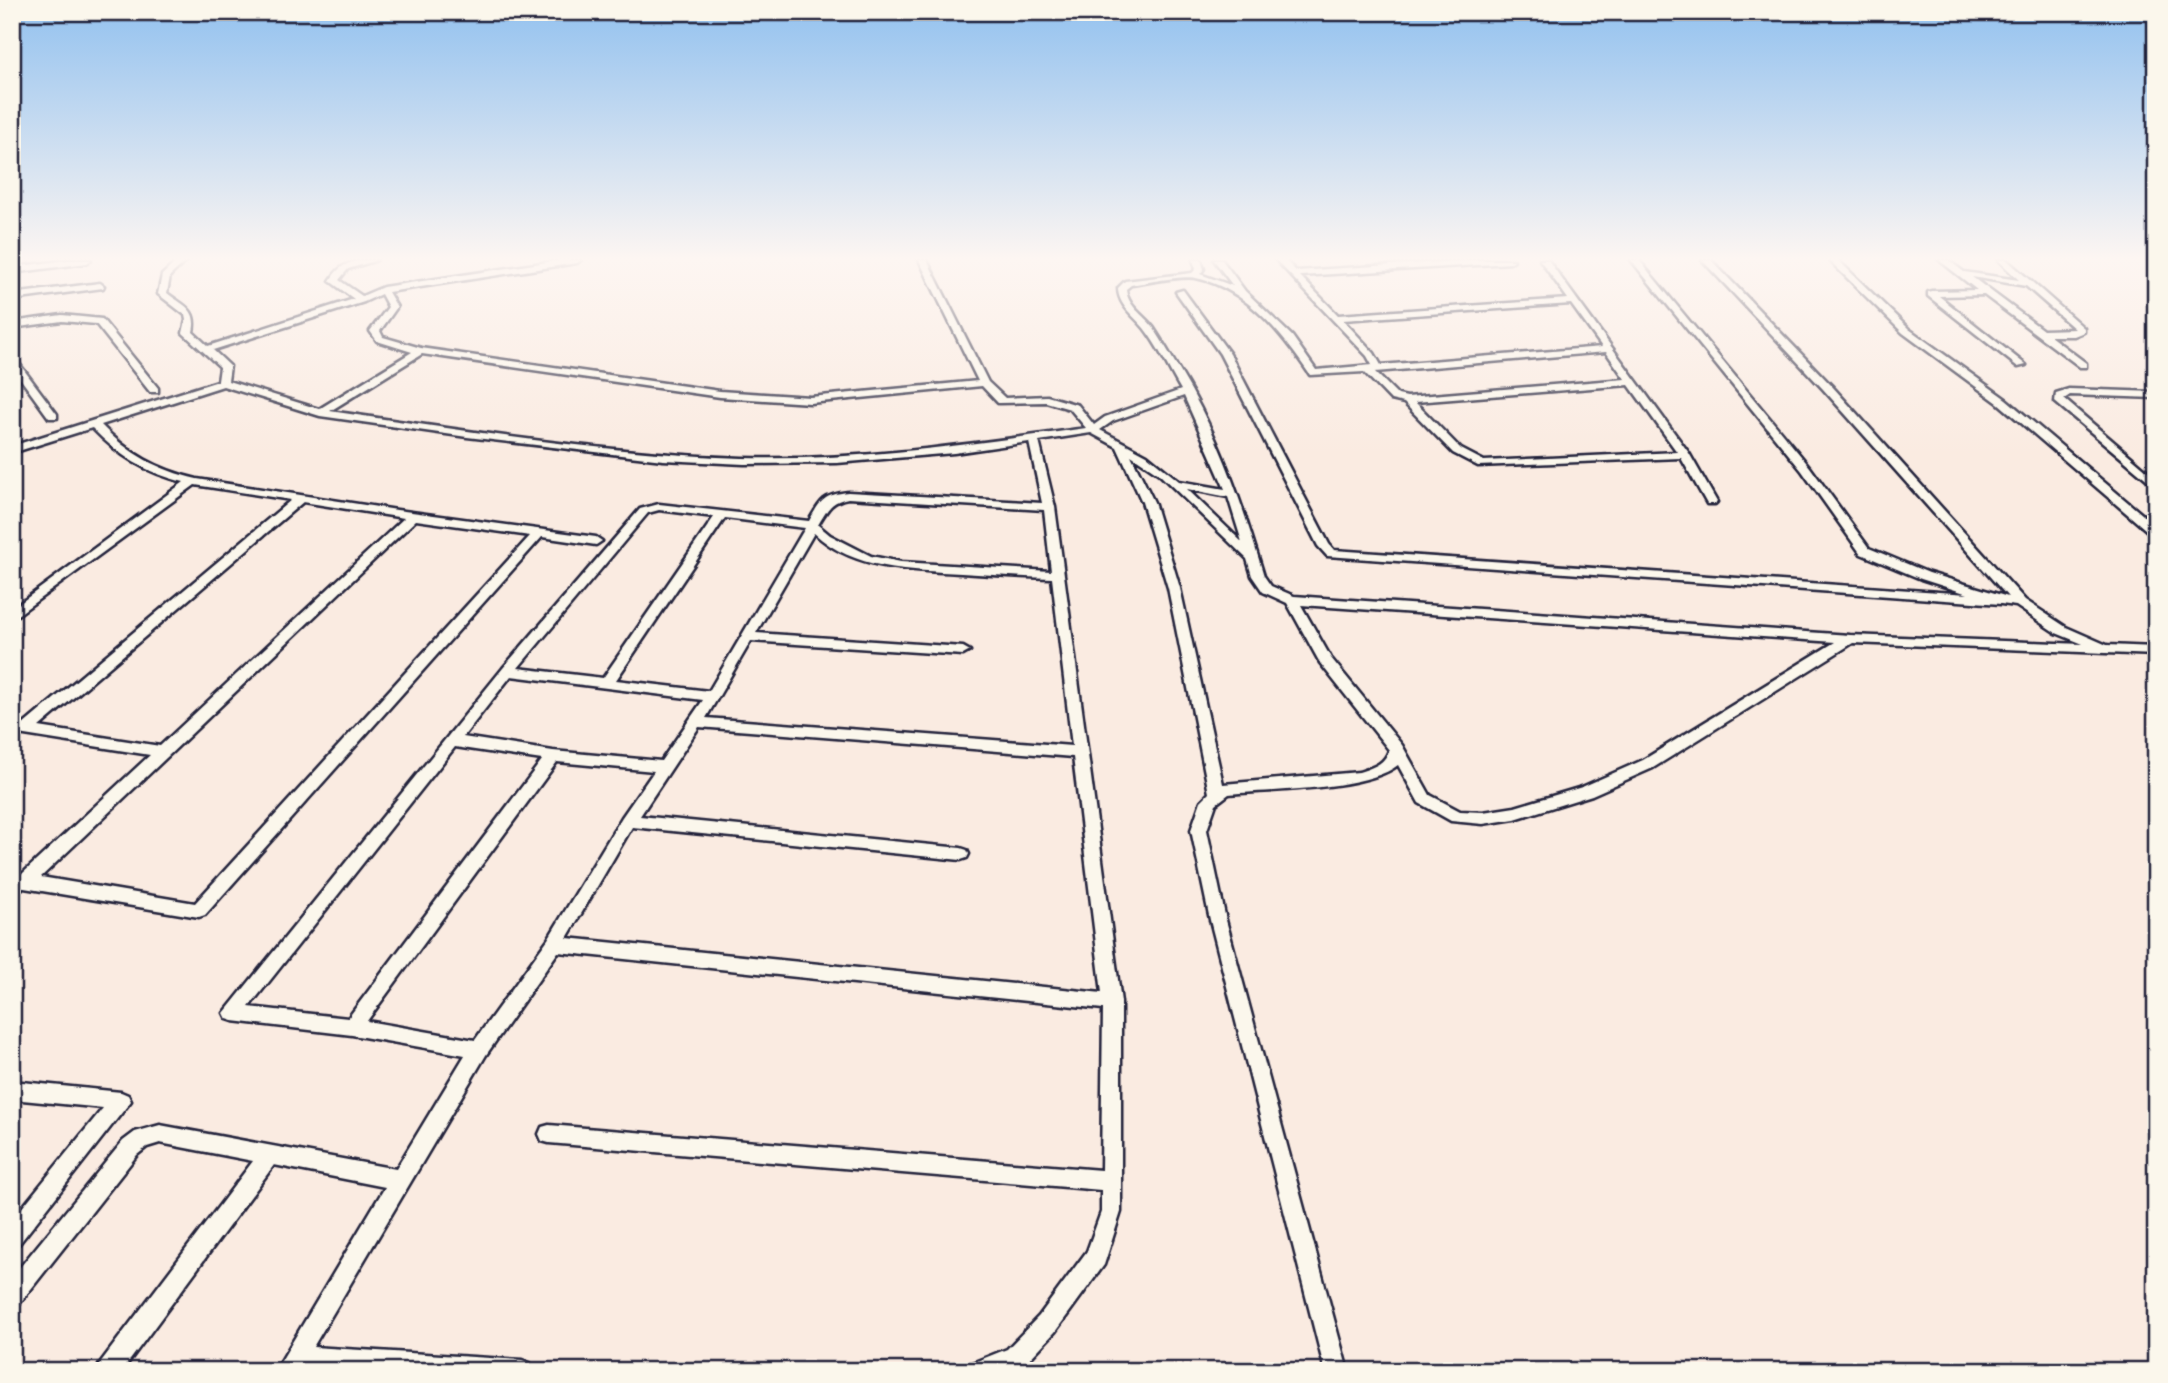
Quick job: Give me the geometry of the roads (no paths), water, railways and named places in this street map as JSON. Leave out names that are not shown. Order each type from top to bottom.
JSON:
[{"type":"street","points":[[102,325],[154,390]]},
{"type":"street","points":[[190,325],[188,333],[225,366],[223,383]]},
{"type":"street","points":[[208,349],[284,325]]},
{"type":"street","points":[[379,325],[376,329],[380,339],[420,351],[720,394],[797,399],[984,383]]},
{"type":"street","points":[[955,325],[984,383],[1002,401],[1047,399],[1074,408],[1082,414],[1093,430],[1143,457],[1177,484],[1250,557]]},
{"type":"street","points":[[1146,325],[1187,391],[1233,494],[1250,557],[1258,576],[1267,589],[1292,600],[1850,639],[2156,651]]},
{"type":"street","points":[[1204,325],[1225,354],[1324,546],[1331,553],[2020,603]]},
{"type":"street","points":[[1275,325],[1289,338],[1313,373],[1608,349]]},
{"type":"street","points":[[1344,325],[1371,355],[1377,366]]},
{"type":"street","points":[[1590,325],[1685,455],[1711,502]]},
{"type":"street","points":[[1688,325],[1806,469],[1865,551],[1925,576],[2001,600]]},
{"type":"street","points":[[1767,325],[1827,387],[2020,603],[2061,629],[2112,651]]},
{"type":"street","points":[[1899,325],[2002,401],[2156,532]]},
{"type":"street","points":[[1970,325],[2021,365]]},
{"type":"street","points":[[2029,325],[2083,365]]},
{"type":"street","points":[[2040,333],[2074,333],[2081,330],[2075,325]]},
{"type":"street","points":[[320,413],[420,351]]},
{"type":"street","points":[[12,360],[53,416]]},
{"type":"street","points":[[1377,366],[1368,372],[1395,398],[1407,400],[1631,382]]},
{"type":"street","points":[[12,450],[223,383],[320,413],[628,454],[744,461],[837,460],[954,450],[1093,430],[1109,419],[1187,391]]},
{"type":"street","points":[[2156,395],[2069,392],[2060,395],[2059,400],[2156,484]]},
{"type":"street","points":[[2141,395],[2156,407]]},
{"type":"street","points":[[1407,400],[1457,451],[1482,464],[1685,455]]},
{"type":"street","points":[[95,425],[120,451],[133,459],[193,481],[596,541]]},
{"type":"street","points":[[979,1371],[1015,1357],[1047,1324],[1096,1257],[1111,1212],[1112,1002],[1049,507],[1033,438]]},
{"type":"street","points":[[1121,445],[1148,502],[1174,588],[1217,794]]},
{"type":"street","points":[[12,615],[193,481]]},
{"type":"street","points":[[1177,484],[1233,494]]},
{"type":"street","points":[[522,1371],[290,1364],[479,1049],[554,944],[628,821],[713,696],[825,503],[834,497],[848,495],[1049,507]]},
{"type":"street","points":[[19,729],[300,499]]},
{"type":"street","points":[[479,1049],[352,1027],[233,1013],[508,670],[643,511],[659,506],[812,525],[826,538],[867,559],[901,566],[1056,575]]},
{"type":"street","points":[[607,682],[722,514]]},
{"type":"street","points":[[19,880],[164,752],[414,515]]},
{"type":"street","points":[[19,880],[199,910],[539,533]]},
{"type":"street","points":[[1292,600],[1325,660],[1397,749],[1424,799],[1457,817],[1470,818],[1515,813],[1587,792],[1648,764],[1850,639]]},
{"type":"street","points":[[12,605],[30,602]]},
{"type":"street","points":[[747,637],[963,651]]},
{"type":"street","points":[[508,670],[713,696]]},
{"type":"street","points":[[695,722],[1080,752]]},
{"type":"street","points":[[19,729],[164,752]]},
{"type":"street","points":[[452,741],[553,756],[666,767]]},
{"type":"street","points":[[1337,1371],[1222,933],[1199,830],[1204,811],[1217,794],[1241,786],[1359,777],[1382,770],[1393,761],[1397,749]]},
{"type":"street","points":[[352,1027],[553,756]]},
{"type":"street","points":[[628,821],[961,854]]},
{"type":"street","points":[[554,944],[1112,1002]]},
{"type":"street","points":[[12,1090],[121,1101],[12,1237]]},
{"type":"street","points":[[12,1295],[130,1148],[142,1139],[160,1134],[401,1180]]},
{"type":"street","points":[[549,1134],[1111,1181]]},
{"type":"street","points":[[108,1371],[270,1155]]}]
